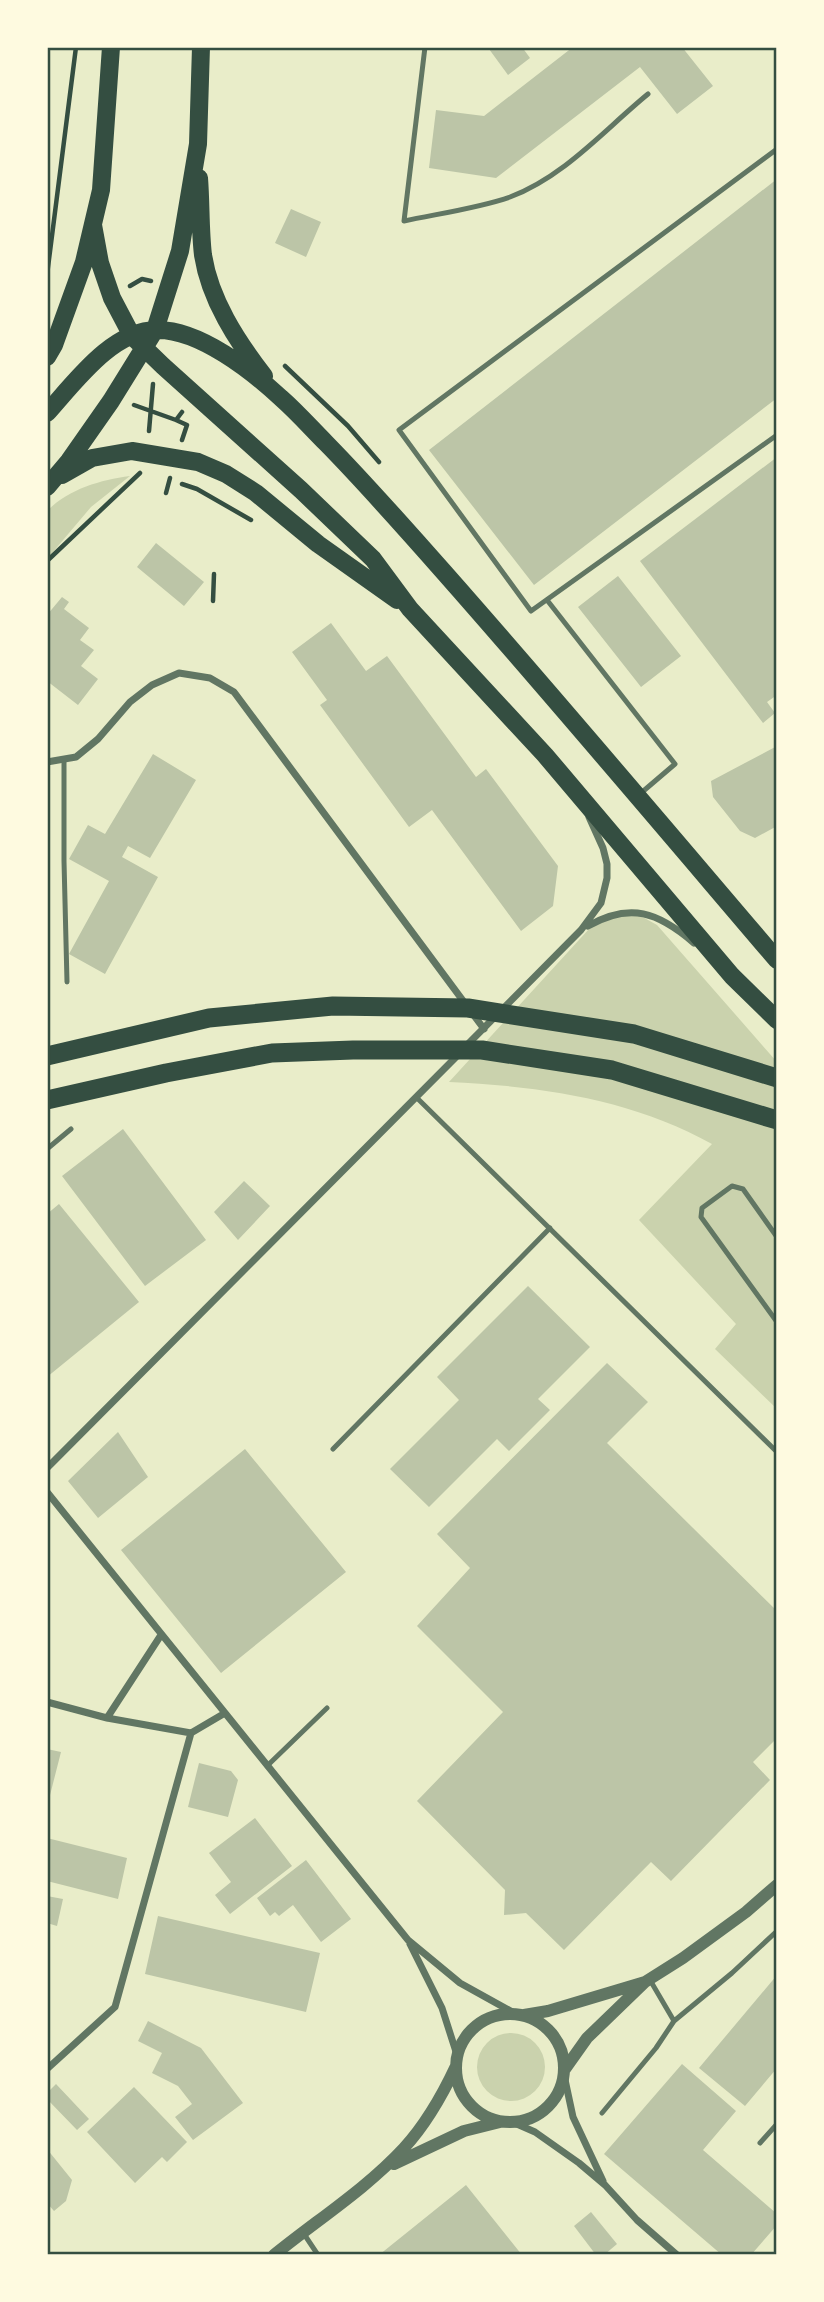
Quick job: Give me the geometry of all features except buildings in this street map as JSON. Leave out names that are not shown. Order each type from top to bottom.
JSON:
[{"type":"highway","points":[[47,1056],[209,1018],[333,1006],[468,1008],[634,1034],[777,1078]]},
{"type":"highway","points":[[47,1100],[272,1053],[482,1050],[612,1070],[777,1120]]},
{"type":"main road","points":[[47,357],[70,303],[101,190],[111,47]]},
{"type":"main road","points":[[201,47],[198,145],[203,254],[211,285],[228,323],[242,347],[281,398]]},
{"type":"main road","points":[[47,413],[104,352],[138,342],[155,330],[180,251],[198,145]]},
{"type":"main road","points":[[93,225],[100,263],[112,298],[138,342],[373,559],[410,609],[502,706],[732,976],[777,1020]]},
{"type":"main road","points":[[155,330],[189,337],[231,358],[281,398],[370,488],[639,795],[777,960]]},
{"type":"main road","points":[[51,482],[111,401],[138,342]]},
{"type":"main road","points":[[51,482],[92,458],[132,451],[198,462],[226,474],[256,493],[318,544],[410,609]]},
{"type":"street","points":[[47,762],[76,757],[99,739],[130,702],[152,685],[180,673],[210,678],[234,692],[484,1029]]},
{"type":"street","points":[[47,1468],[581,930],[601,902],[607,878],[607,864],[595,828],[565,778]]},
{"type":"street","points":[[581,930],[614,914],[645,913],[684,934],[732,976]]},
{"type":"street","points":[[47,1492],[408,1940],[460,1983],[543,2025],[555,2037],[563,2053],[564,2072],[577,2126],[605,2185]]},
{"type":"street","points":[[107,1718],[161,1635]]},
{"type":"street","points":[[47,1702],[107,1718],[191,1733],[225,1713]]},
{"type":"street","points":[[47,2069],[115,2007],[191,1733]]},
{"type":"street","points":[[381,2170],[464,2131],[535,2116],[550,2104],[560,2089],[564,2072],[587,2038],[647,1981],[746,1912],[777,1885]]},
{"type":"street","points":[[408,1940],[442,2008],[457,2061],[460,2086],[471,2103],[491,2118],[508,2121],[535,2132],[555,2145],[605,2185],[637,2220],[677,2255]]},
{"type":"street","points":[[274,2255],[381,2170],[404,2148],[425,2122],[457,2061],[461,2045],[476,2026],[500,2014],[548,2011],[647,1981]]},
{"type":"street","points":[[47,2057],[57,2060]]},
{"type":"lane","points":[[425,47],[404,221],[510,197],[562,169],[648,94]]},
{"type":"lane","points":[[777,149],[399,429],[531,611],[777,435]]},
{"type":"lane","points":[[547,600],[675,764],[639,795]]},
{"type":"lane","points":[[64,760],[67,982]]},
{"type":"lane","points":[[416,1097],[777,1452]]},
{"type":"lane","points":[[47,1149],[71,1129]]},
{"type":"lane","points":[[777,1237],[743,1189],[732,1186],[702,1208],[701,1217],[777,1322]]},
{"type":"lane","points":[[334,1449],[550,1228]]},
{"type":"lane","points":[[267,1766],[327,1708]]},
{"type":"lane","points":[[601,2113],[656,2048],[674,2021],[777,1931]]},
{"type":"lane","points":[[647,1981],[674,2021]]},
{"type":"lane","points":[[761,2143],[777,2124]]},
{"type":"lane","points":[[302,2232],[318,2255]]},
{"type":"path","points":[[47,275],[76,47]]},
{"type":"path","points":[[170,480],[197,489],[244,518],[256,522]]},
{"type":"path","points":[[213,601],[214,574]]},
{"type":"green space","points":[[130,476],[91,507],[47,559],[47,511],[75,491],[107,480]]},
{"type":"green space","points":[[639,915],[657,925],[777,1062],[777,1409],[715,1349],[736,1324],[639,1220],[712,1144],[650,1116],[584,1098],[517,1087],[449,1082],[600,917]]},
{"type":"green space","points":[[511,2033],[524,2036],[535,2043],[542,2054],[545,2067],[542,2080],[535,2091],[524,2098],[511,2101],[498,2098],[487,2091],[480,2080],[477,2067],[480,2054],[487,2043],[498,2036]]}]
